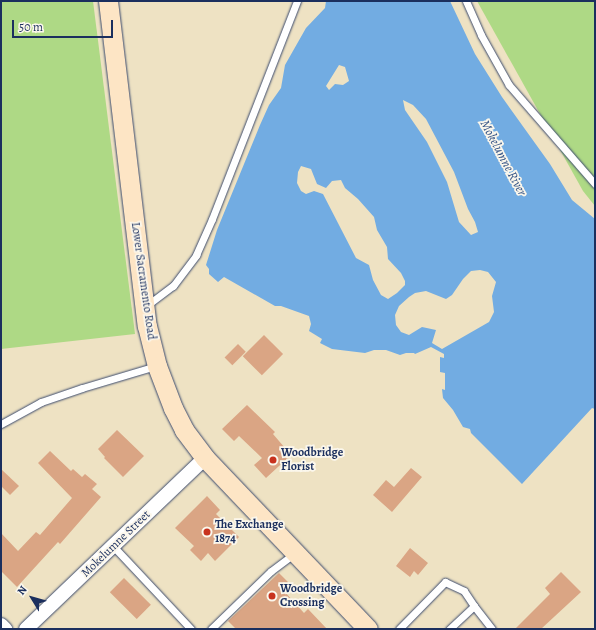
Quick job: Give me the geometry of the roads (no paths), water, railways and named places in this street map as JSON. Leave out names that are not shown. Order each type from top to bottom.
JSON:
[{"type":"main road","name":"Lower Sacramento Road","points":[[108,1],[147,326],[157,366],[178,419],[205,458],[368,629]]},
{"type":"street","name":"Mokelumne Street","points":[[26,629],[205,458]]},
{"type":"street","points":[[1,626],[5,629]]},
{"type":"lane","points":[[144,307],[173,286],[196,255],[215,212],[297,1]]},
{"type":"lane","points":[[466,1],[481,35],[509,85],[595,184]]},
{"type":"lane","points":[[1,424],[41,402],[106,380],[157,366]]},
{"type":"lane","points":[[113,546],[191,629]]},
{"type":"lane","points":[[211,629],[271,571],[295,553]]},
{"type":"lane","points":[[399,629],[445,582],[464,591],[492,629]]},
{"type":"lane","points":[[449,629],[474,606]]},
{"type":"water","name":"Mokelumne River","points":[[326,1],[450,1],[475,54],[502,97],[550,164],[572,200],[595,219],[595,409],[592,408],[522,484],[471,433],[470,429],[463,427],[453,410],[443,398],[442,389],[445,390],[445,373],[440,372],[440,357],[444,358],[444,354],[431,347],[415,354],[406,353],[400,355],[386,350],[374,350],[365,353],[332,349],[320,343],[322,339],[309,331],[311,324],[309,316],[281,306],[275,306],[224,277],[218,282],[209,274],[209,269],[206,265],[217,230],[269,105],[281,88],[285,65],[306,28],[325,8]],"holes":[[[339,65],[345,67],[349,81],[343,85],[335,84],[329,90],[326,86]],[[403,100],[413,105],[426,119],[454,172],[478,232],[471,235],[459,222],[447,182],[427,142],[405,110]],[[301,166],[311,169],[317,184],[326,188],[332,181],[341,180],[345,188],[358,199],[374,217],[377,230],[387,247],[388,259],[401,273],[405,281],[405,285],[397,293],[388,299],[381,295],[373,280],[369,265],[356,258],[323,194],[314,191],[306,194],[301,191],[297,183],[298,172]],[[480,270],[488,272],[496,282],[492,296],[494,312],[489,322],[442,349],[432,343],[436,330],[422,327],[409,335],[401,332],[396,325],[395,315],[399,306],[409,297],[415,293],[426,291],[446,299],[452,295],[463,279],[471,271]]]},
{"type":"place","name":"Woodbridge Florist","points":[[273,460]]},
{"type":"place","name":"The Exchange 1874","points":[[207,532]]},
{"type":"place","name":"Woodbridge Crossing","points":[[272,596]]}]
